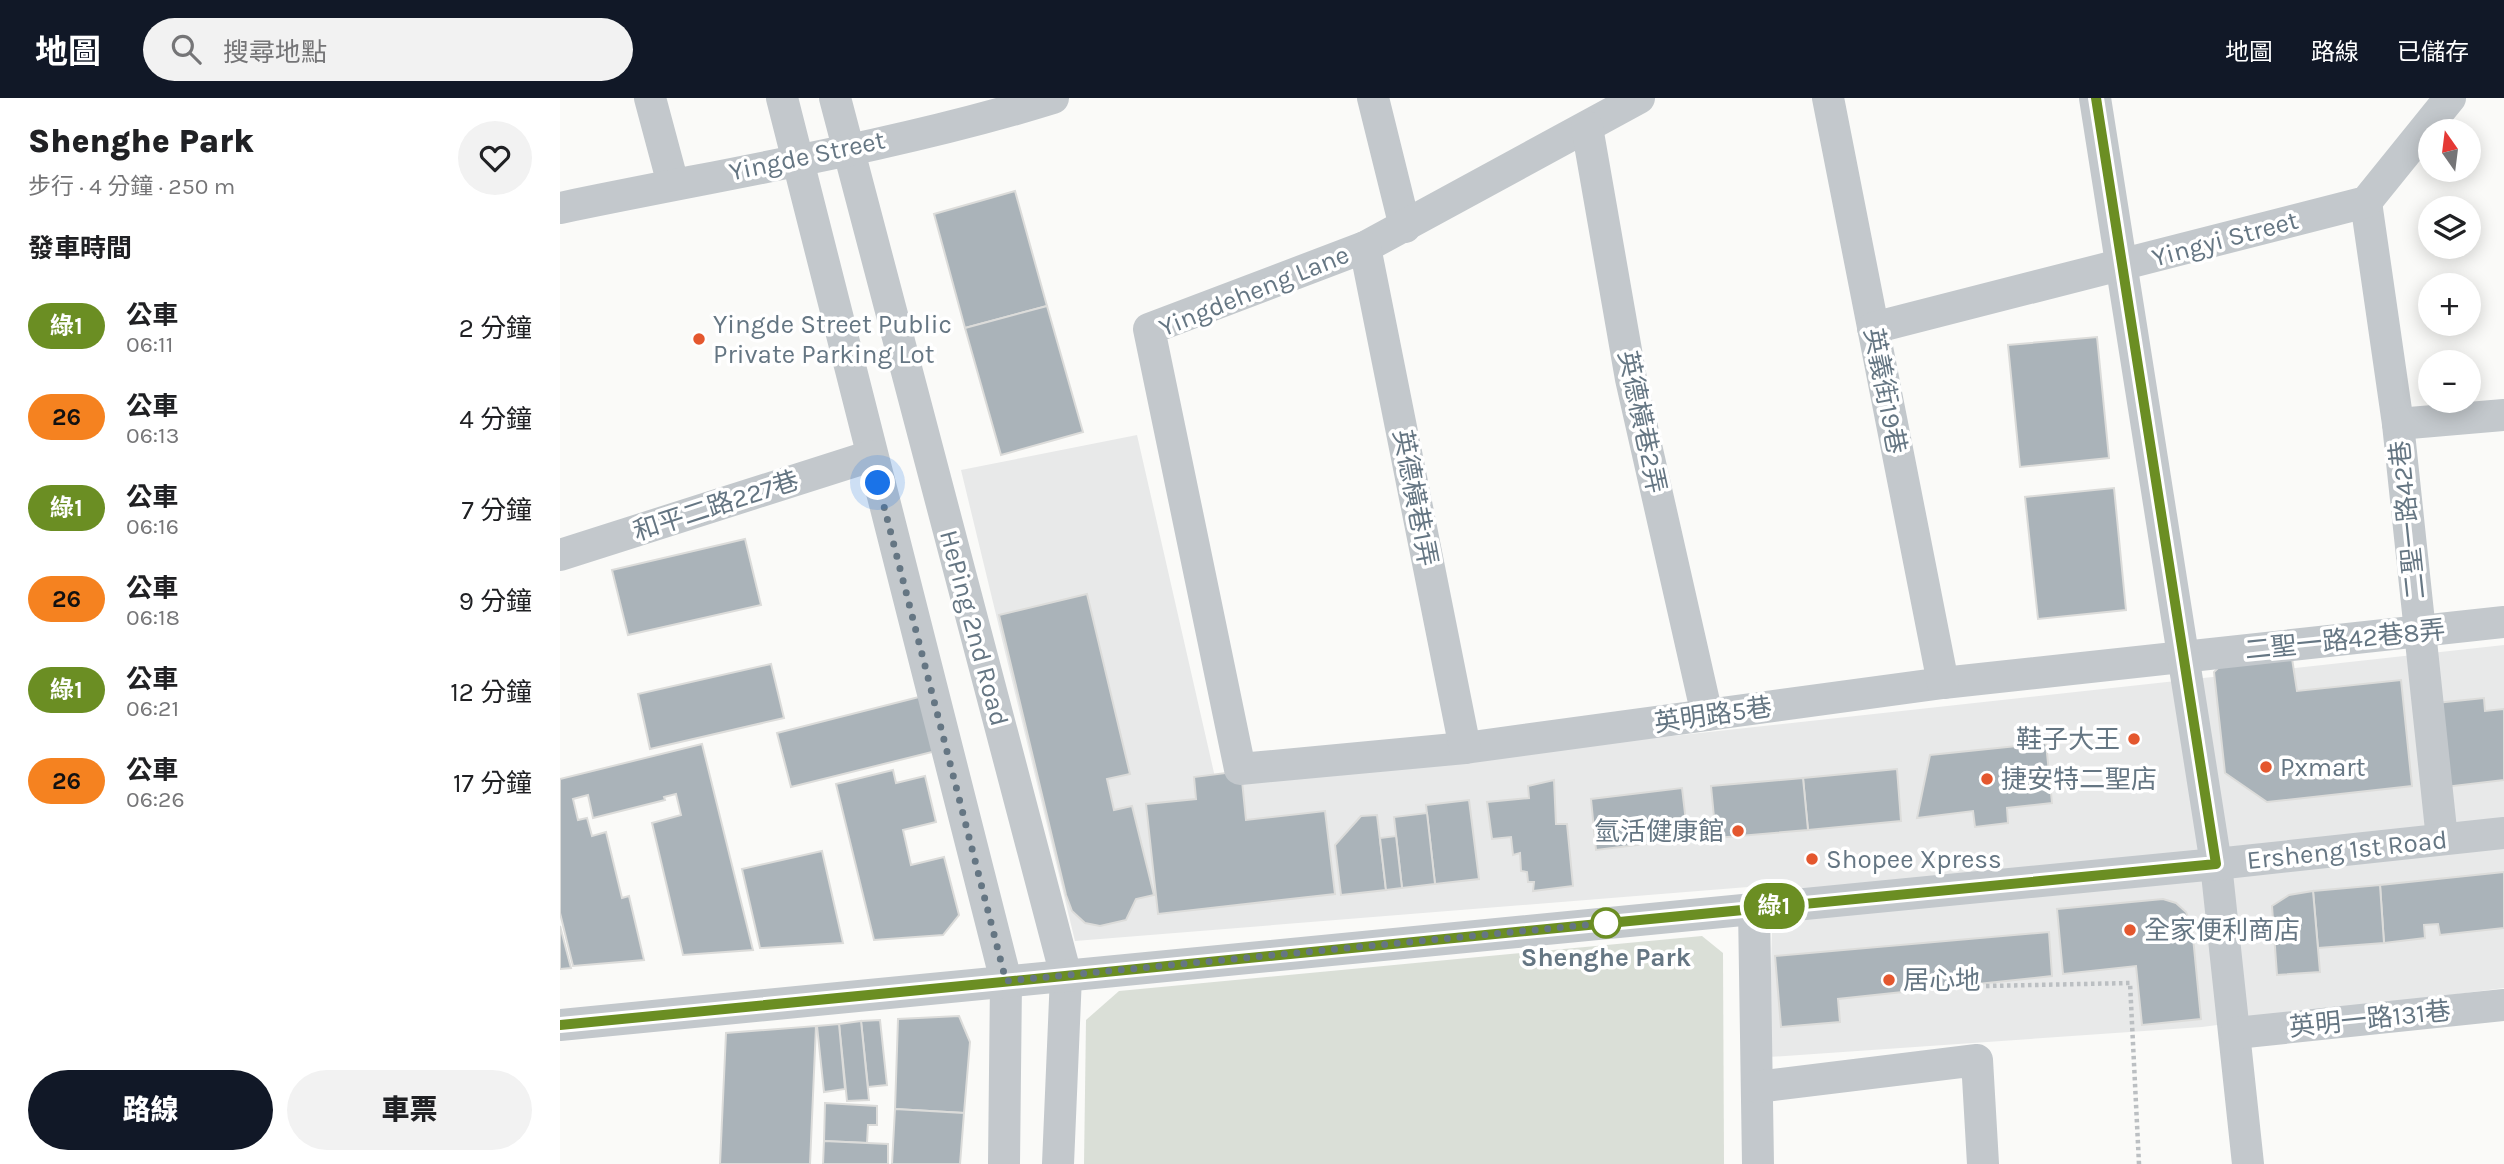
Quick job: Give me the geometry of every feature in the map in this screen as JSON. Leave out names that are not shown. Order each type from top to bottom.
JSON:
[{"type":"street","points":[[650,98],[673,184]]},
{"type":"street","points":[[782,98],[1006,981],[1004,1164]]},
{"type":"street","name":"HePing 2nd Road","points":[[835,98],[1066,976],[1058,1164]]},
{"type":"street","name":"Yingde Street","points":[[560,208],[847,149],[1005,113],[1053,98]]},
{"type":"street","points":[[1373,98],[1405,227]]},
{"type":"street","name":"Yingdeheng Lane","points":[[1240,769],[1149,329],[1365,247],[1639,98]]},
{"type":"street","name":"英義街19巷","points":[[1828,98],[1943,684]]},
{"type":"street","points":[[2095,98],[2186,658],[2216,864],[2248,1164]]},
{"type":"street","points":[[2366,202],[2450,98]]},
{"type":"street","name":"英德橫巷2弄","points":[[1587,127],[1631,379],[1707,715]]},
{"type":"street","name":"Yingyi Street","points":[[1873,328],[2366,202]]},
{"type":"street","name":"二聖一路42巷","points":[[2366,202],[2398,424],[2442,839]]},
{"type":"street","name":"英德橫巷1弄","points":[[1365,247],[1465,748]]},
{"type":"street","points":[[2398,424],[2504,415]]},
{"type":"street","name":"和平二路227巷","points":[[560,555],[871,456]]},
{"type":"street","name":"二聖一路42巷8弄","points":[[2186,658],[2504,622]]},
{"type":"street","name":"英明路5巷","points":[[1240,769],[1465,748],[1943,684],[2186,658]]},
{"type":"street","name":"Ersheng 1st Road","points":[[560,1025],[2216,864],[2504,833]]},
{"type":"street","points":[[1754,908],[1758,1164]]},
{"type":"street","name":"英明一路131巷","points":[[2236,1033],[2504,1005]]},
{"type":"street","points":[[1757,1087],[1977,1060],[1983,1164]]},
{"type":"path","points":[[1986,986],[2130,983],[2139,1164]]},
{"type":"shaded area","points":[[1137,435],[1217,786],[2504,645],[2504,988],[2202,1027],[1769,1057],[1773,885],[1075,941],[961,470]]},
{"type":"shaded area","name":"Shenghe Park","points":[[1702,936],[1723,953],[1724,1164],[1084,1164],[1086,1020],[1119,991]]},
{"type":"building","points":[[1015,191],[1047,306],[965,328],[934,214]]},
{"type":"building","points":[[1047,306],[1083,432],[1001,455],[965,328]]},
{"type":"building","points":[[2097,337],[2109,458],[2020,467],[2008,345]]},
{"type":"building","points":[[2114,488],[2126,610],[2038,619],[2025,497]]},
{"type":"building","points":[[745,539],[761,605],[628,635],[612,570]]},
{"type":"building","points":[[1087,594],[1130,774],[1107,779],[1114,810],[1132,806],[1154,895],[1136,899],[1126,920],[1100,926],[1085,923],[1072,911],[1066,895],[999,615]]},
{"type":"building","points":[[2291,652],[2297,691],[2401,680],[2412,786],[2267,802],[2225,773],[2214,672],[2227,659]]},
{"type":"building","points":[[771,664],[784,718],[650,749],[638,694]]},
{"type":"building","points":[[923,696],[936,751],[791,787],[777,733]]},
{"type":"building","points":[[2484,698],[2485,711],[2504,709],[2504,780],[2445,787],[2436,703]]},
{"type":"building","name":"捷安特二聖店","points":[[2046,743],[2052,803],[2007,808],[2008,823],[1975,827],[1973,811],[1917,818],[1930,755]]},
{"type":"building","points":[[702,744],[753,950],[683,955],[652,823],[681,815],[676,794],[664,797],[665,800],[593,818],[588,795],[573,799],[578,820],[587,818],[592,836],[606,832],[622,898],[629,896],[644,960],[573,966],[560,913],[560,779]]},
{"type":"building","points":[[1897,769],[1901,821],[1808,830],[1803,778]]},
{"type":"building","points":[[893,770],[896,783],[925,776],[936,822],[903,830],[911,865],[944,857],[959,915],[943,935],[874,940],[836,784]]},
{"type":"building","points":[[1241,771],[1246,820],[1325,811],[1335,894],[1158,914],[1146,804],[1196,799],[1194,777]]},
{"type":"building","points":[[1803,778],[1808,830],[1716,838],[1711,786]]},
{"type":"building","points":[[1554,780],[1556,824],[1567,824],[1573,886],[1533,891],[1534,882],[1528,882],[1527,872],[1521,871],[1520,853],[1513,855],[1511,837],[1492,839],[1487,802],[1529,798],[1528,786]]},
{"type":"building","points":[[1682,788],[1688,839],[1596,850],[1591,799]]},
{"type":"building","points":[[1469,800],[1479,879],[1435,884],[1426,805]]},
{"type":"building","points":[[1427,813],[1435,884],[1402,888],[1394,817]]},
{"type":"building","points":[[1377,815],[1386,890],[1341,895],[1335,845],[1361,816]]},
{"type":"building","points":[[1396,836],[1402,888],[1386,890],[1380,838]]},
{"type":"building","points":[[822,851],[843,943],[760,948],[742,869]]},
{"type":"building","points":[[2504,872],[2504,928],[2440,935],[2438,924],[2424,925],[2425,938],[2384,943],[2380,885]]},
{"type":"building","points":[[2380,885],[2384,943],[2318,948],[2313,891]]},
{"type":"building","points":[[2313,891],[2320,972],[2277,975],[2272,906],[2289,895]]},
{"type":"building","points":[[2163,899],[2176,903],[2186,912],[2192,927],[2201,1019],[2142,1025],[2136,966],[2063,974],[2057,909]]},
{"type":"building","points":[[560,926],[571,968],[560,969]]},
{"type":"building","name":"居心地","points":[[2049,932],[2052,976],[1838,999],[1840,1022],[1781,1027],[1775,956]]},
{"type":"building","points":[[959,1016],[970,1042],[964,1113],[895,1109],[898,1019]]},
{"type":"building","points":[[880,1020],[887,1085],[868,1087],[861,1021]]},
{"type":"building","points":[[861,1021],[869,1100],[847,1101],[839,1024]]},
{"type":"building","points":[[839,1024],[845,1089],[824,1092],[817,1026]]},
{"type":"building","points":[[816,1026],[810,1164],[720,1164],[726,1033]]},
{"type":"building","points":[[825,1103],[877,1106],[877,1125],[868,1125],[867,1143],[824,1141]]},
{"type":"building","points":[[895,1109],[964,1113],[960,1164],[892,1164]]},
{"type":"building","points":[[824,1141],[888,1144],[888,1164],[823,1164]]},
{"type":"bus line","name":"綠1","points":[[560,1025],[2216,864],[2186,658],[2096,98]]},
{"type":"place","name":"Yingde Street Public Private Parking Lot","points":[[699,339]]},
{"type":"place","name":"鞋子大王","points":[[2134,739]]},
{"type":"place","name":"Pxmart","points":[[2266,767]]},
{"type":"place","name":"捷安特二聖店","points":[[1987,779]]},
{"type":"place","name":"氫活健康館","points":[[1738,831]]},
{"type":"place","name":"Shopee Xpress","points":[[1812,859]]},
{"type":"place","name":"Shenghe Park","points":[[1606,923]]},
{"type":"place","name":"全家便利商店","points":[[2130,930]]},
{"type":"place","name":"居心地","points":[[1889,980]]},
{"type":"route","points":[[878,483],[1006,981],[1617,922],[1606,923]]}]
